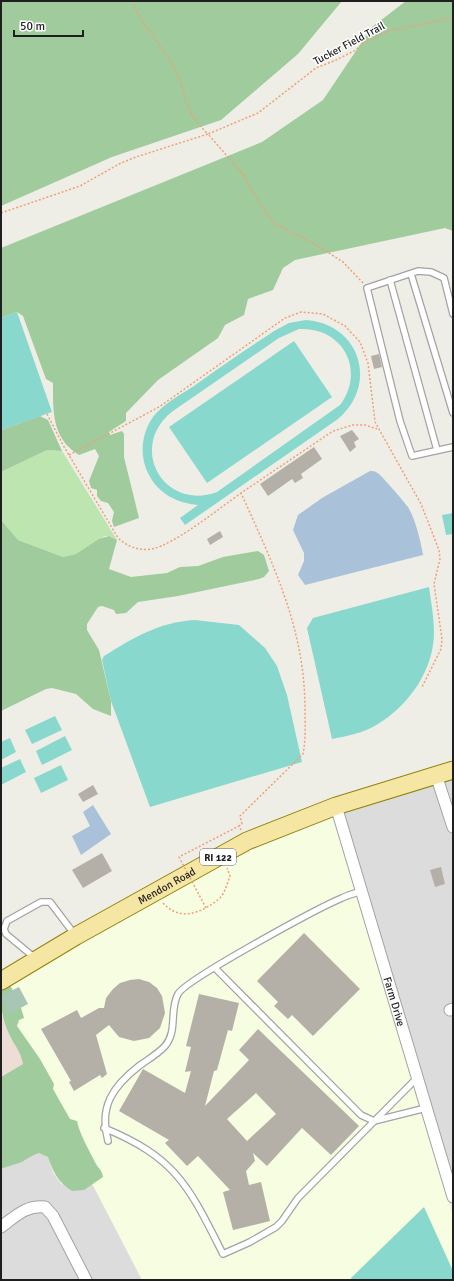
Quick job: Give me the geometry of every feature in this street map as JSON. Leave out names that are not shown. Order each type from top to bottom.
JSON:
[{"type":"main road","name":"Mendon Road","points":[[1,981],[76,936],[247,841],[336,806],[453,770]]},
{"type":"street","points":[[436,775],[453,827]]},
{"type":"street","name":"Farm Drive","points":[[336,806],[453,1197]]},
{"type":"street","points":[[1,1227],[26,1209],[35,1206],[45,1207],[53,1216],[86,1280]]},
{"type":"lane","points":[[453,314],[444,278],[431,272],[418,271],[367,288],[400,421],[412,456],[453,447]]},
{"type":"lane","points":[[411,274],[453,413]]},
{"type":"lane","points":[[390,280],[437,450]]},
{"type":"lane","points":[[108,1141],[104,1128],[106,1107],[112,1095],[127,1078],[164,1047],[170,1039],[178,994],[185,987],[215,968],[342,898],[362,891]]},
{"type":"lane","points":[[37,959],[6,934],[4,929],[7,921],[41,902],[50,902],[76,936]]},
{"type":"lane","points":[[215,968],[361,1115],[374,1121],[426,1108]]},
{"type":"lane","points":[[104,1128],[126,1137],[148,1150],[163,1160],[177,1174],[197,1204],[223,1254],[250,1242],[276,1227],[298,1198],[417,1078]]},
{"type":"path","points":[[132,1],[137,16],[156,38],[176,71],[189,110],[198,125],[208,134],[242,173],[268,216],[278,225],[315,244],[343,262],[367,288]]},
{"type":"path","name":"Tucker Field Trail","points":[[1,214],[80,186],[121,163],[136,157],[208,134],[258,113],[316,68],[336,60],[354,50],[364,42],[391,30],[453,18]]},
{"type":"path","points":[[69,455],[159,407],[236,354],[235,352],[279,321],[292,315],[307,312],[322,314],[338,322],[353,334],[360,342],[368,363],[378,430]]},
{"type":"path","points":[[47,414],[69,455],[118,538],[133,548],[151,549],[169,542],[333,431],[346,426],[358,425],[372,426],[378,430],[385,437],[421,504],[440,554],[434,584],[442,639],[441,649],[422,687]]},
{"type":"path","points":[[206,908],[179,857],[242,824],[240,816],[303,754],[306,742],[305,686],[299,642],[279,579],[241,493]]},
{"type":"path","points":[[239,826],[243,834]]},
{"type":"path","points":[[161,900],[169,909],[183,914],[200,912],[223,895],[230,876],[226,866]]},
{"type":"shaded area","points":[[17,312],[52,412],[1,430],[1,318]]},
{"type":"shaded area","points":[[306,320],[325,324],[340,332],[351,344],[358,358],[360,373],[358,389],[351,405],[338,419],[185,525],[180,518],[198,505],[176,500],[163,492],[153,482],[146,468],[143,453],[144,438],[149,424],[157,412],[172,400],[274,331],[289,323]],"holes":[[[299,329],[314,330],[328,335],[338,343],[346,353],[350,365],[351,378],[348,392],[340,405],[217,492],[198,496],[181,493],[167,484],[158,472],[152,457],[153,441],[159,425],[173,411],[279,338]]]},
{"type":"shaded area","points":[[294,341],[332,397],[207,483],[169,427]]},
{"type":"shaded area","points":[[370,471],[375,471],[379,474],[408,507],[413,517],[423,555],[305,585],[298,575],[304,561],[304,553],[293,530],[298,515],[322,498]]},
{"type":"shaded area","points":[[453,513],[453,534],[446,535],[442,515]]},
{"type":"shaded area","points":[[429,587],[434,621],[433,646],[430,660],[418,685],[400,707],[378,724],[361,732],[332,739],[307,628],[313,618]]},
{"type":"shaded area","points":[[195,620],[239,625],[265,648],[277,666],[287,695],[302,762],[150,807],[111,701],[102,660],[104,656],[147,632],[182,621]]},
{"type":"shaded area","points":[[55,716],[62,730],[32,744],[25,730]]},
{"type":"shaded area","points":[[65,736],[72,750],[42,765],[36,751]]},
{"type":"shaded area","points":[[10,738],[16,752],[1,760],[1,742]]},
{"type":"shaded area","points":[[20,759],[26,772],[1,785],[1,768]]},
{"type":"shaded area","points":[[61,765],[68,780],[41,793],[34,778]]},
{"type":"shaded area","points":[[453,769],[453,1182],[340,808]]},
{"type":"shaded area","points":[[93,805],[111,834],[81,855],[72,836],[90,826],[83,812]]},
{"type":"shaded area","points":[[333,818],[453,1216],[453,1280],[142,1280],[1,1008],[1,989],[223,864],[259,847]]},
{"type":"shaded area","points":[[19,987],[28,1004],[9,1014],[1,996]]},
{"type":"shaded area","points":[[1,1012],[10,1036],[22,1053],[23,1064],[1,1077]]},
{"type":"shaded area","points":[[39,1153],[48,1157],[53,1173],[62,1185],[93,1183],[160,1280],[1,1280],[1,1169],[14,1163],[24,1161],[30,1156]]},
{"type":"shaded area","points":[[424,1207],[453,1271],[453,1280],[352,1280],[351,1278]]},
{"type":"green space","points":[[1,1],[342,1],[298,54],[221,120],[112,157],[1,206]]},
{"type":"green space","points":[[406,1],[453,1],[453,231],[445,228],[295,260],[283,268],[273,290],[248,299],[244,315],[225,325],[218,338],[158,380],[126,413],[126,421],[109,432],[110,435],[122,431],[124,434],[124,457],[139,518],[114,527],[112,521],[114,512],[108,503],[101,501],[97,496],[97,490],[91,488],[89,481],[99,456],[95,449],[79,455],[64,441],[59,433],[54,414],[53,383],[46,379],[23,316],[17,312],[1,318],[1,248],[262,142],[323,100],[372,27]]},
{"type":"green space","points":[[40,416],[48,420],[62,451],[47,450],[1,472],[1,430]]},
{"type":"green space","points":[[47,450],[62,451],[117,540],[109,536],[105,536],[76,554],[63,557],[18,540],[1,520],[1,472]]},
{"type":"green space","points":[[1,520],[18,540],[63,557],[76,554],[99,539],[109,536],[117,540],[109,569],[131,577],[167,573],[180,567],[198,566],[223,557],[258,551],[264,555],[269,571],[264,577],[259,579],[178,596],[138,602],[126,613],[116,614],[114,610],[102,606],[98,607],[87,624],[87,630],[99,650],[111,701],[111,716],[93,709],[76,694],[52,688],[46,689],[1,711]]},
{"type":"green space","points":[[5,978],[21,1007],[24,1018],[19,1020],[17,1026],[40,1059],[54,1084],[53,1089],[70,1119],[77,1121],[85,1142],[102,1173],[103,1177],[84,1190],[72,1191],[67,1188],[57,1177],[48,1157],[39,1153],[21,1162],[1,1169],[1,1077],[23,1064],[4,1022],[1,1003],[1,981]]},
{"type":"building","points":[[379,354],[382,367],[374,369],[371,356]]},
{"type":"building","points":[[352,430],[359,439],[354,442],[356,447],[350,452],[340,436]]},
{"type":"building","points":[[314,447],[322,459],[301,474],[303,478],[295,483],[292,479],[268,496],[260,484]]},
{"type":"building","points":[[220,531],[223,537],[210,545],[207,539]]},
{"type":"building","points":[[93,785],[98,794],[83,802],[78,794]]},
{"type":"building","points":[[102,853],[112,871],[83,888],[72,870]]},
{"type":"building","points":[[441,867],[445,884],[435,887],[430,870]]},
{"type":"building","points":[[304,933],[360,989],[313,1036],[292,1015],[288,1019],[274,1006],[278,1002],[257,981]]},
{"type":"building","points":[[139,979],[149,982],[157,988],[162,996],[165,1013],[160,1028],[149,1038],[134,1041],[119,1037],[109,1025],[96,1035],[107,1074],[102,1078],[100,1075],[74,1091],[69,1082],[71,1081],[41,1029],[77,1010],[81,1018],[99,1008],[104,1008],[106,998],[120,983]]},
{"type":"building","points":[[199,994],[239,1003],[232,1031],[228,1030],[217,1070],[214,1071],[205,1106],[249,1060],[239,1050],[258,1029],[359,1126],[331,1155],[302,1128],[267,1166],[253,1153],[255,1161],[246,1171],[249,1185],[261,1182],[270,1221],[233,1230],[223,1192],[230,1190],[198,1156],[187,1166],[165,1143],[169,1140],[119,1111],[143,1069],[185,1093],[191,1071],[185,1072],[191,1047],[186,1046]],"holes":[[[256,1093],[276,1114],[247,1141],[227,1119]]]}]
